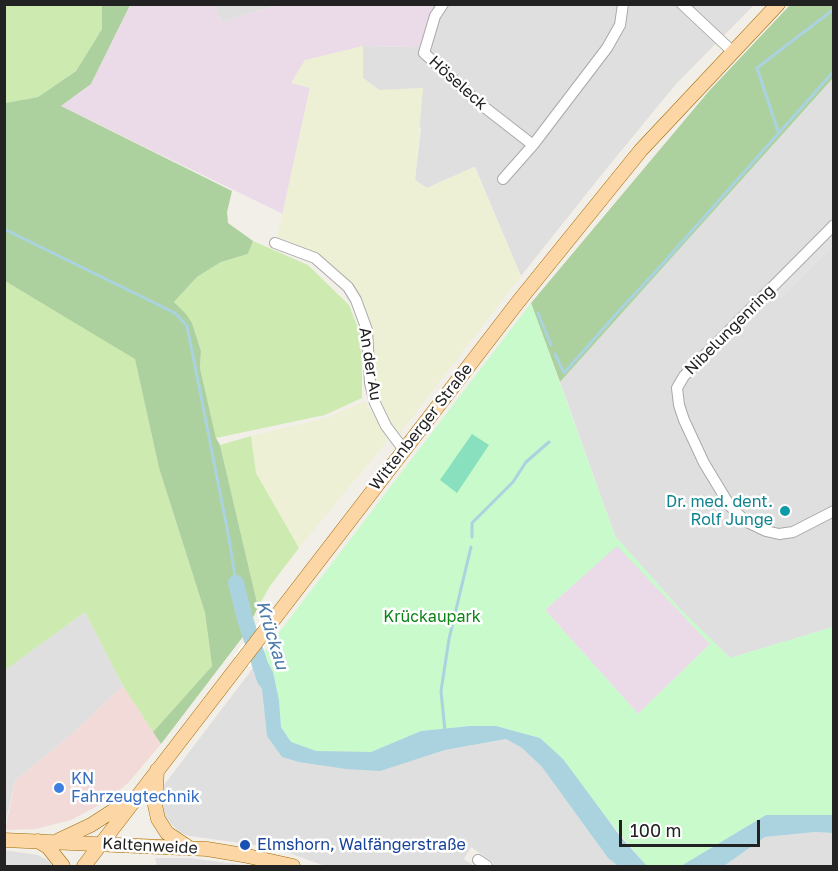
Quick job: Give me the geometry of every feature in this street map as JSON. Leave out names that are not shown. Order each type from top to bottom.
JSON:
[{"type":"main road","name":"Wittenberger Straße","points":[[84,867],[518,302],[641,150],[778,4]]},
{"type":"main road","points":[[157,770],[155,805],[158,819],[167,833],[190,848]]},
{"type":"main road","points":[[54,842],[91,825],[139,793]]},
{"type":"main road","name":"Kaltenweide","points":[[4,840],[190,848],[243,855],[293,867]]},
{"type":"main road","points":[[38,841],[48,847],[63,867]]},
{"type":"street","name":"Höseleck","points":[[443,4],[435,16],[424,52],[480,104],[533,145]]},
{"type":"street","points":[[503,179],[533,145],[607,48],[620,25],[623,4]]},
{"type":"street","points":[[682,4],[733,52]]},
{"type":"street","name":"Nibelungenring","points":[[834,225],[684,376],[677,388],[684,420],[717,488],[745,521],[778,534],[793,532],[834,511]]},
{"type":"street","name":"An der Au","points":[[275,243],[315,258],[348,287],[356,300],[367,330],[370,384],[375,403],[386,426],[404,450]]},
{"type":"shaded area","points":[[130,5],[214,5],[222,22],[277,5],[438,5],[432,14],[420,47],[363,46],[291,83],[310,87],[283,214],[61,106],[91,84]]},
{"type":"shaded area","points":[[214,5],[277,5],[222,22]]},
{"type":"shaded area","points":[[438,5],[754,5],[676,84],[521,276],[475,167],[427,188],[415,180],[421,128],[363,78],[363,46],[420,47]]},
{"type":"shaded area","points":[[833,78],[833,627],[730,658],[680,609],[615,536],[560,382]]},
{"type":"shaded area","points":[[833,233],[833,247],[782,299],[775,293]]},
{"type":"shaded area","points":[[617,545],[710,644],[638,714],[545,610]]},
{"type":"shaded area","points":[[85,612],[123,686],[73,733],[15,781],[4,829],[4,670]]},
{"type":"shaded area","points":[[253,668],[262,690],[267,736],[416,759],[445,750],[506,739],[522,748],[542,767],[608,858],[618,866],[493,866],[494,863],[471,847],[464,859],[474,866],[325,866],[289,853],[255,845],[180,833],[164,816],[160,806],[164,785]]},
{"type":"shaded area","points":[[123,686],[161,744],[129,782],[107,801],[71,820],[36,829],[5,830],[15,781],[73,733]]},
{"type":"shaded area","points":[[815,832],[833,833],[833,866],[724,866],[765,837]]},
{"type":"shaded area","points":[[4,850],[38,855],[49,861],[52,866],[5,866]]},
{"type":"shaded area","points":[[155,858],[190,858],[251,866],[157,866]]},
{"type":"green space","points":[[5,5],[102,5],[102,29],[76,71],[38,97],[5,103]]},
{"type":"green space","points":[[102,5],[130,5],[91,84],[61,106],[232,191],[227,212],[228,223],[253,241],[248,254],[221,262],[197,277],[174,302],[192,323],[201,351],[200,368],[258,607],[245,634],[161,744],[153,732],[212,666],[205,613],[159,468],[135,359],[5,281],[5,103],[38,97],[76,71],[102,29]]},
{"type":"green space","points":[[790,5],[833,5],[833,78],[560,382],[531,303],[709,91]]},
{"type":"green space","points":[[363,46],[363,78],[379,90],[423,88],[415,181],[427,188],[474,167],[521,276],[398,436],[375,387],[371,330],[360,298],[318,255],[277,238],[310,88],[291,83],[305,60]]},
{"type":"green space","points":[[253,241],[308,265],[349,305],[360,333],[362,398],[325,415],[216,438],[200,368],[201,351],[192,323],[174,302],[197,277],[221,262],[248,254]]},
{"type":"green space","points":[[5,281],[135,358],[159,468],[205,613],[212,666],[153,732],[123,686],[85,612],[5,670]]},
{"type":"green space","name":"Krückaupark","points":[[531,303],[615,536],[680,609],[730,658],[833,627],[833,815],[766,815],[681,866],[647,866],[540,738],[496,726],[471,726],[421,731],[371,752],[316,751],[291,742],[281,727],[279,700],[273,672],[264,652]],"holes":[[[617,546],[710,644],[638,714],[545,610]]]},
{"type":"green space","points":[[365,401],[388,440],[299,548],[256,473],[251,436],[326,418]]},
{"type":"green space","points":[[472,434],[489,445],[457,493],[440,480]]},
{"type":"green space","points":[[251,436],[256,473],[299,548],[270,586],[258,607],[220,445]]},
{"type":"water","points":[[264,651],[273,672],[279,700],[281,727],[291,742],[316,751],[371,752],[421,731],[470,726],[496,726],[540,738],[563,759],[620,836],[647,866],[618,866],[608,858],[542,767],[522,748],[506,739],[445,750],[380,771],[346,769],[282,757],[267,736],[262,690],[253,668]]},
{"type":"water","points":[[766,815],[833,815],[833,833],[815,832],[765,837],[724,866],[681,866]]},
{"type":"pier","points":[[265,614],[280,626],[249,667],[234,656]]},
{"type":"waterway","points":[[779,134],[757,68],[834,9]]},
{"type":"waterway","points":[[555,354],[564,373],[834,71]]},
{"type":"waterway","name":"Krückau","points":[[4,229],[175,313],[187,326],[236,583]]},
{"type":"waterway","points":[[538,313],[551,345]]},
{"type":"waterway","points":[[472,537],[472,523],[513,482],[526,462],[549,442]]},
{"type":"waterway","points":[[445,731],[441,691],[449,639],[471,547]]},
{"type":"waterway","name":"Krückau","points":[[236,583],[265,680]]},
{"type":"place","name":"Dr. med. dent. Rolf Junge","points":[[785,511]]},
{"type":"place","name":"KN Fahrzeugtechnik","points":[[59,788]]},
{"type":"place","name":"Elmshorn, Walfängerstraße","points":[[245,845]]}]
